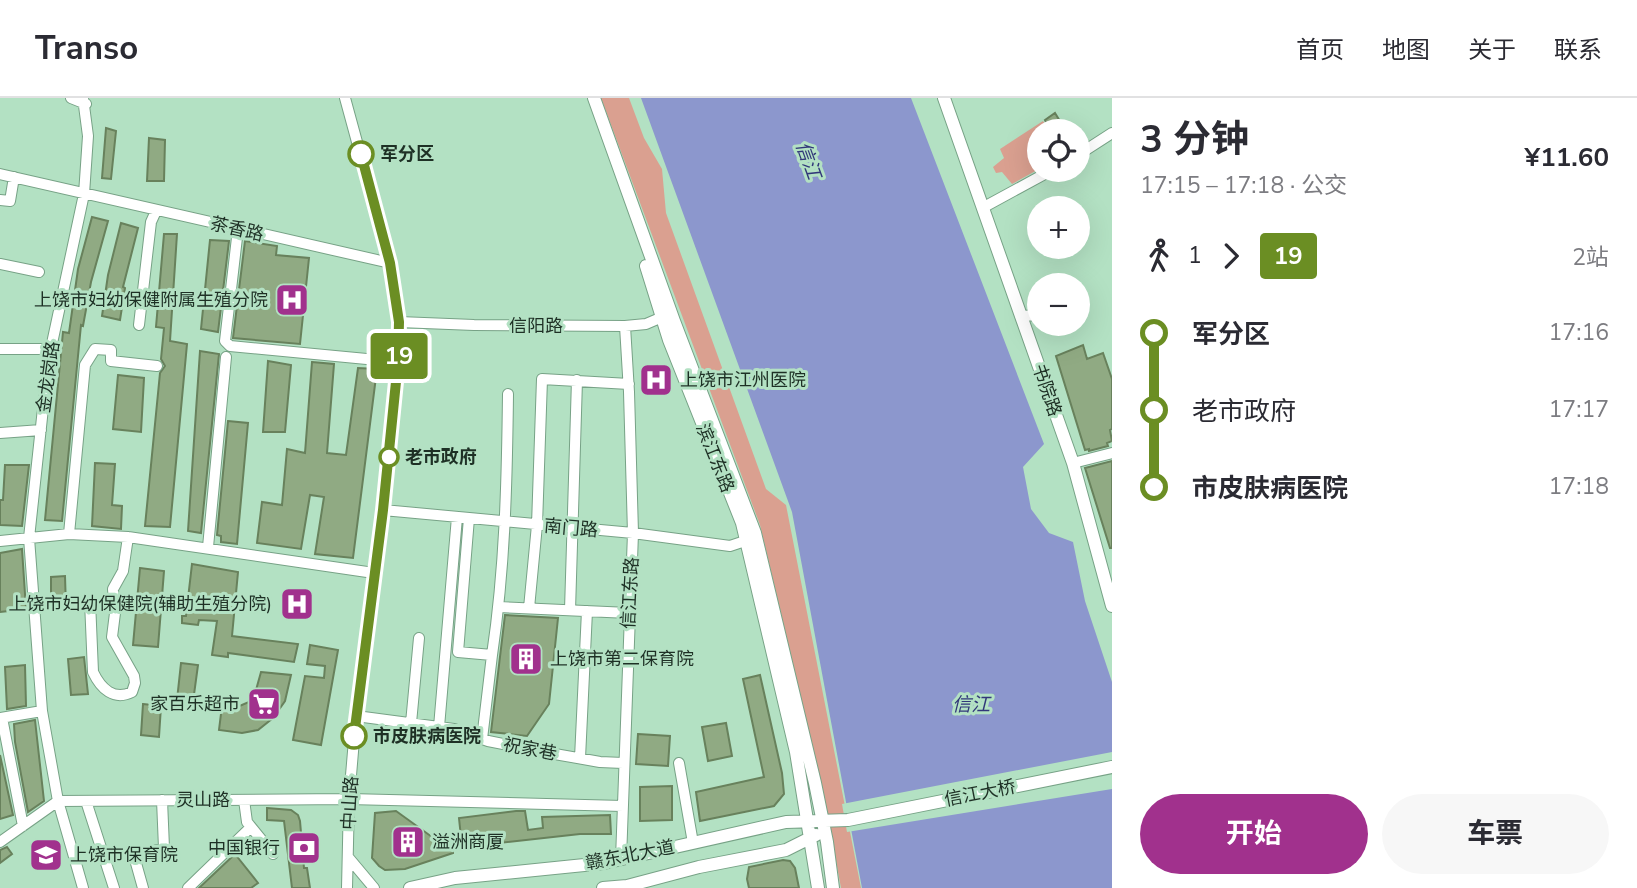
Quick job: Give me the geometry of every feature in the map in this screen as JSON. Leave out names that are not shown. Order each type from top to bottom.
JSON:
[{"type":"main road","name":"滨江东路","points":[[586,98],[667,315]]},
{"type":"main road","name":"滨江东路","points":[[594,98],[667,315],[693,403],[751,539],[796,696],[824,826],[833,888]]},
{"type":"main road","name":"书院路","points":[[944,98],[1073,463],[1106,570],[1112,606]]},
{"type":"main road","name":"滨江东路","points":[[751,539],[796,752],[818,888]]},
{"type":"main road","name":"信江大桥","points":[[848,820],[1112,767]]},
{"type":"main road","name":"赣东北大道","points":[[414,887],[455,878],[621,859],[786,822],[808,829],[848,820]]},
{"type":"main road","points":[[603,888],[628,887],[699,867],[786,850],[808,829]]},
{"type":"street","points":[[71,98],[84,101]]},
{"type":"street","name":"中山路","points":[[345,98],[390,263],[399,322],[398,362],[383,510],[356,716],[349,799],[347,888]]},
{"type":"street","name":"金龙岗路","points":[[83,888],[58,801],[42,711],[29,538],[51,349],[84,194],[88,135],[84,101]]},
{"type":"street","points":[[1090,147],[1112,133]]},
{"type":"street","name":"茶香路","points":[[0,174],[390,263]]},
{"type":"street","points":[[0,200],[10,201],[14,177]]},
{"type":"street","points":[[984,207],[1030,182]]},
{"type":"street","points":[[139,325],[151,222],[156,211]]},
{"type":"street","points":[[238,229],[225,341],[230,346],[398,362]]},
{"type":"street","points":[[0,264],[39,272]]},
{"type":"street","name":"信阳路","points":[[399,322],[625,326],[646,324],[667,315]]},
{"type":"street","points":[[1021,316],[1027,316]]},
{"type":"street","name":"信江东路","points":[[621,859],[633,533],[625,326]]},
{"type":"street","points":[[0,349],[51,349]]},
{"type":"street","points":[[69,534],[85,365],[95,349],[111,350],[111,361],[157,366]]},
{"type":"street","points":[[208,547],[226,357]]},
{"type":"street","points":[[529,608],[537,524],[542,379],[629,384]]},
{"type":"street","points":[[570,610],[577,380]]},
{"type":"street","points":[[482,739],[499,607],[506,522],[508,394]]},
{"type":"street","points":[[0,433],[41,430]]},
{"type":"street","points":[[1073,463],[1112,453]]},
{"type":"street","name":"南门路","points":[[383,510],[633,533],[730,546],[751,539]]},
{"type":"street","points":[[439,727],[457,517]]},
{"type":"street","points":[[470,519],[458,652],[492,655]]},
{"type":"street","points":[[0,541],[69,534],[128,537],[374,573]]},
{"type":"street","points":[[90,601],[93,672],[110,693],[126,695],[132,692],[134,676],[112,637],[115,613],[113,589],[123,571],[128,537]]},
{"type":"street","points":[[499,607],[629,613]]},
{"type":"street","points":[[580,758],[587,611]]},
{"type":"street","points":[[36,627],[49,627]]},
{"type":"street","points":[[411,723],[419,638]]},
{"type":"street","points":[[23,826],[1,718],[42,711]]},
{"type":"street","name":"祝家巷","points":[[356,716],[439,727],[482,739],[580,758],[623,762]]},
{"type":"street","points":[[679,763],[693,843]]},
{"type":"street","name":"灵山路","points":[[58,801],[349,799],[623,806]]},
{"type":"street","points":[[86,800],[114,888]]},
{"type":"street","points":[[143,888],[134,856],[164,848],[162,800]]},
{"type":"street","points":[[244,800],[247,822],[272,854]]},
{"type":"street","points":[[0,842],[58,801]]},
{"type":"street","points":[[189,888],[251,827]]},
{"type":"street","points":[[348,857],[374,888]]},
{"type":"shaded area","points":[[601,98],[629,98],[644,138],[662,169],[666,213],[766,489],[786,505],[861,888],[841,888],[823,790],[760,525]]},
{"type":"shaded area","points":[[1027,131],[1027,176],[1012,184],[1002,172],[996,173],[993,167],[1004,158],[1000,149]]},
{"type":"water","name":"信江","points":[[641,98],[911,98],[1044,444],[1023,467],[1031,509],[1049,533],[1073,542],[1085,601],[1112,682],[1112,888],[862,888],[792,512]]},
{"type":"pier","points":[[1112,752],[1112,789],[847,832],[842,804]]},
{"type":"building","points":[[1055,113],[1059,119],[1046,119]]},
{"type":"building","points":[[106,128],[116,131],[111,179],[102,178]]},
{"type":"building","points":[[149,138],[165,140],[164,181],[147,181]]},
{"type":"building","points":[[92,217],[108,221],[91,282],[83,326],[81,325],[62,521],[45,520],[63,332],[69,333],[78,269]]},
{"type":"building","points":[[121,223],[138,228],[123,287],[120,320],[102,316],[108,275]]},
{"type":"building","points":[[164,234],[177,234],[170,341],[187,344],[170,527],[145,526],[160,373],[165,366],[161,359],[164,328],[156,327]]},
{"type":"building","points":[[210,240],[229,241],[218,332],[201,329]]},
{"type":"building","points":[[245,241],[277,246],[276,255],[309,258],[300,344],[233,338]]},
{"type":"building","points":[[1083,345],[1087,359],[1103,353],[1112,379],[1112,441],[1107,443],[1108,446],[1089,451],[1085,450],[1056,356]]},
{"type":"building","points":[[200,351],[219,354],[201,533],[188,531]]},
{"type":"building","points":[[268,361],[291,365],[285,432],[263,432]]},
{"type":"building","points":[[312,362],[334,364],[327,453],[346,455],[358,368],[377,369],[353,558],[315,554],[324,497],[310,495],[301,549],[257,543],[262,502],[282,505],[287,449],[305,453]]},
{"type":"building","points":[[118,375],[144,378],[141,432],[113,429]]},
{"type":"building","points":[[228,421],[248,423],[237,544],[221,542],[221,536],[217,535]]},
{"type":"building","points":[[1112,461],[1112,548],[1110,548],[1085,468]]},
{"type":"building","points":[[95,463],[115,464],[112,505],[122,506],[121,529],[92,526]]},
{"type":"building","points":[[5,465],[29,465],[22,526],[0,525]]},
{"type":"building","points":[[22,549],[26,609],[0,612],[0,553]]},
{"type":"building","points":[[192,564],[238,572],[232,636],[298,644],[294,662],[228,653],[228,657],[212,655],[217,621],[199,620],[198,625],[182,623],[182,616],[186,616]]},
{"type":"building","points":[[140,568],[164,571],[158,647],[133,645]]},
{"type":"building","points":[[65,576],[66,608],[51,608],[51,577]]},
{"type":"building","name":"上饶市第二保育院","points":[[505,615],[558,618],[549,704],[527,736],[491,732]]},
{"type":"building","points":[[310,645],[338,650],[321,745],[293,740],[305,676],[324,678],[325,666],[307,664]]},
{"type":"building","points":[[84,657],[88,694],[71,695],[68,659]]},
{"type":"building","points":[[181,663],[198,665],[193,702],[177,700]]},
{"type":"building","points":[[25,665],[26,706],[7,709],[5,667]]},
{"type":"building","name":"家百乐超市","points":[[261,672],[291,675],[285,701],[273,718],[258,730],[242,733],[219,730],[222,706],[235,708],[249,702]]},
{"type":"building","points":[[760,675],[782,773],[784,794],[774,806],[700,821],[696,792],[764,777],[743,679]]},
{"type":"building","points":[[143,704],[161,706],[159,737],[141,735]]},
{"type":"building","points":[[35,720],[44,801],[28,812],[14,724]]},
{"type":"building","points":[[726,723],[732,756],[708,761],[702,727]]},
{"type":"building","points":[[638,734],[670,736],[668,766],[636,764]]},
{"type":"building","points":[[0,755],[13,815],[0,819]]},
{"type":"building","points":[[672,786],[672,820],[640,821],[640,787]]},
{"type":"building","points":[[267,808],[291,810],[298,815],[304,868],[307,868],[310,888],[292,888],[284,821],[267,820]]},
{"type":"building","name":"溢洲商厦","points":[[396,811],[432,837],[452,846],[453,853],[405,869],[385,870],[379,866],[372,858],[375,813]]},
{"type":"building","points":[[525,811],[528,830],[543,828],[542,817],[610,815],[611,834],[580,834],[462,847],[459,818]]},
{"type":"building","points":[[7,847],[12,854],[0,863],[0,850]]},
{"type":"building","points":[[235,854],[258,883],[251,888],[199,888]]},
{"type":"building","points":[[790,861],[795,868],[799,888],[749,888],[749,867]]},
{"type":"bus line","name":"19","points":[[354,736],[383,510],[398,362],[399,322],[390,263],[361,154]]},
{"type":"place","name":"军分区","points":[[361,154]]},
{"type":"place","name":"上饶市妇幼保健附属生殖分院","points":[[292,300]]},
{"type":"place","name":"上饶市江州医院","points":[[656,380]]},
{"type":"place","name":"老市政府","points":[[389,457]]},
{"type":"place","name":"上饶市妇幼保健院(辅助生殖分院)","points":[[297,604]]},
{"type":"place","name":"上饶市第二保育院","points":[[526,659]]},
{"type":"place","name":"家百乐超市","points":[[264,704]]},
{"type":"place","name":"市皮肤病医院","points":[[354,736]]},
{"type":"place","name":"溢洲商厦","points":[[408,842]]},
{"type":"place","name":"中国银行","points":[[304,848]]},
{"type":"place","name":"上饶市保育院","points":[[46,855]]}]
